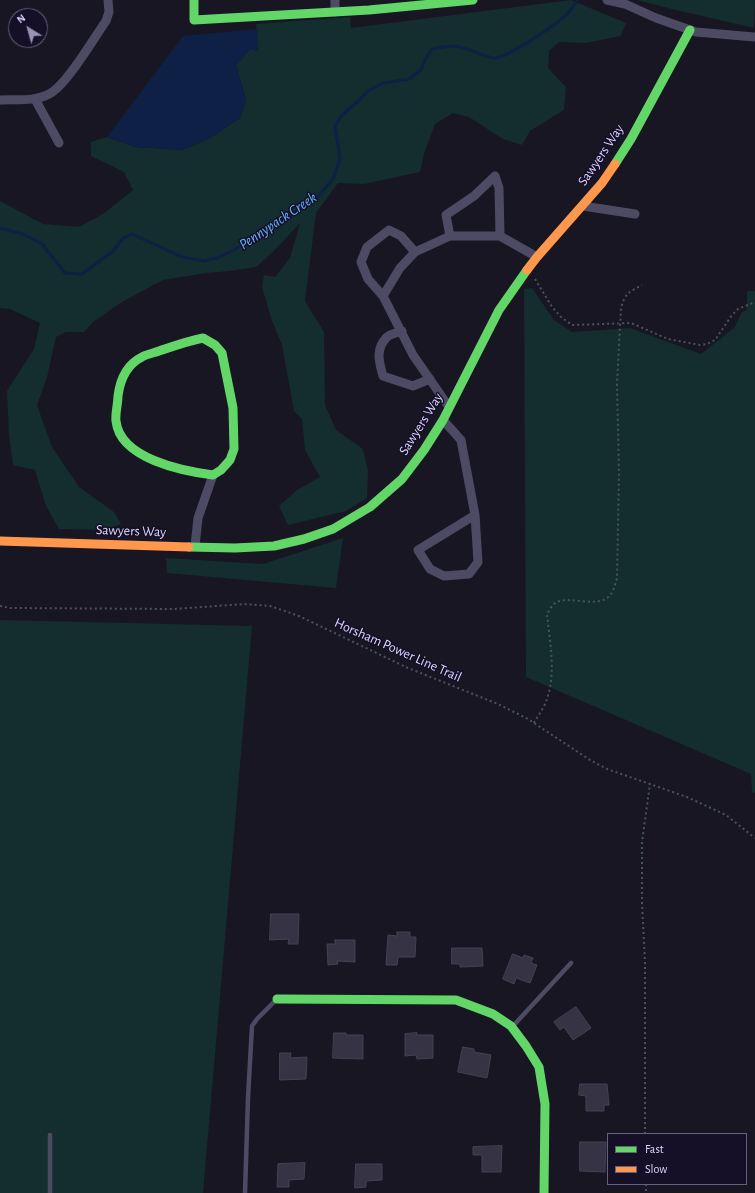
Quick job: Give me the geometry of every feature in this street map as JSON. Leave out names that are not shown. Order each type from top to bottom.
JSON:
[{"type":"street","points":[[0,100],[35,99],[49,95],[58,88],[106,21],[108,0]]},
{"type":"street","points":[[194,0],[194,20],[368,10],[473,0]]},
{"type":"street","points":[[335,0],[335,12]]},
{"type":"street","points":[[607,0],[625,4],[656,18],[696,32],[755,38]]},
{"type":"street","name":"Sawyers Way","points":[[0,540],[235,548],[274,546],[304,539],[333,529],[370,507],[402,479],[424,450],[443,420],[499,310],[537,257],[602,183],[631,139],[690,30]]},
{"type":"street","points":[[35,99],[59,143]]},
{"type":"street","points":[[450,236],[446,215],[474,196],[495,176],[499,188],[500,236]]},
{"type":"street","points":[[582,206],[635,214]]},
{"type":"street","points":[[415,252],[401,236],[389,230],[367,247],[361,262],[368,279],[383,296],[413,355],[449,407]]},
{"type":"street","points":[[383,296],[400,268],[415,252],[450,236],[500,236],[537,257]]},
{"type":"street","points":[[402,331],[388,336],[379,349],[378,361],[383,376],[412,386],[430,379]]},
{"type":"street","points":[[195,546],[198,518],[213,475],[222,470],[230,460],[234,449],[233,408],[222,353],[215,345],[203,338],[185,342],[142,357],[131,365],[123,375],[119,387],[116,421],[120,432],[128,444],[137,452],[154,461],[199,473],[213,475]]},
{"type":"street","points":[[443,420],[461,440],[475,515],[478,562],[469,574],[444,576],[430,569],[418,550],[475,515]]},
{"type":"street","points":[[277,999],[456,1000],[493,1014],[512,1028],[526,1046],[539,1067],[545,1104],[544,1193]]},
{"type":"lane","points":[[512,1028],[571,963]]},
{"type":"lane","points":[[245,1193],[252,1026],[277,999]]},
{"type":"lane","points":[[50,1134],[50,1193]]},
{"type":"path","points":[[528,270],[552,307],[561,317],[572,325],[634,324],[648,332],[668,339],[692,344],[707,344],[715,340],[732,315],[738,309],[755,302]]},
{"type":"path","points":[[534,723],[545,704],[549,691],[551,673],[548,614],[551,607],[556,602],[561,600],[592,602],[606,598],[614,589],[617,578],[619,472],[617,384],[621,308],[624,298],[629,292],[642,285]]},
{"type":"path","name":"Horsham Power Line Trail","points":[[0,606],[10,608],[174,609],[244,604],[270,606],[301,617],[408,668],[498,704],[534,723],[590,760],[607,769],[687,797],[726,815],[755,838]]},
{"type":"path","points":[[645,1133],[645,962],[642,903],[642,842],[650,784]]},
{"type":"green space","points":[[571,0],[626,23],[621,36],[585,43],[559,42],[549,51],[548,68],[566,87],[564,110],[530,131],[522,145],[503,139],[469,117],[453,113],[435,124],[424,154],[420,172],[364,184],[338,183],[316,213],[305,301],[324,332],[325,405],[336,430],[363,449],[368,471],[367,498],[346,511],[288,525],[279,506],[297,490],[320,477],[305,450],[302,419],[294,411],[282,345],[271,318],[262,287],[264,275],[275,277],[290,258],[300,223],[275,250],[256,267],[163,280],[122,302],[93,322],[84,332],[66,332],[56,337],[47,377],[37,405],[52,447],[79,487],[114,512],[121,524],[104,530],[59,529],[46,506],[35,470],[13,465],[9,435],[7,391],[34,349],[40,323],[10,309],[0,308],[0,201],[43,224],[79,227],[103,214],[133,190],[124,172],[91,156],[91,142],[107,137],[135,147],[183,150],[210,138],[240,118],[246,100],[236,65],[250,49],[258,51],[256,24],[350,17],[351,28]]},
{"type":"green space","points":[[637,0],[755,0],[754,28],[672,9]]},
{"type":"green space","points":[[532,288],[554,320],[572,332],[630,328],[701,354],[734,328],[742,312],[747,310],[747,291],[755,291],[755,793],[752,792],[751,774],[526,677],[524,289]]},
{"type":"green space","points":[[343,538],[336,588],[167,573],[166,558],[263,564]]},
{"type":"green space","points":[[0,620],[252,626],[203,1193],[0,1193]]},
{"type":"water","points":[[257,29],[258,51],[250,49],[236,65],[246,100],[240,118],[210,138],[183,150],[135,147],[107,137],[183,36]]},
{"type":"building","points":[[271,914],[299,914],[298,944],[288,944],[289,939],[270,940]]},
{"type":"building","points":[[397,932],[410,932],[410,937],[416,937],[415,957],[398,957],[397,965],[386,965],[388,935],[397,936]]},
{"type":"building","points":[[335,940],[355,940],[355,962],[337,961],[338,964],[328,965],[327,944],[335,944]]},
{"type":"building","points":[[452,948],[482,948],[483,966],[460,967],[460,964],[452,964]]},
{"type":"building","points":[[513,954],[523,958],[524,955],[533,958],[531,963],[537,965],[530,983],[516,978],[514,984],[503,979]]},
{"type":"building","points":[[576,1007],[591,1028],[573,1040],[564,1027],[560,1030],[554,1022]]},
{"type":"building","points":[[334,1033],[363,1035],[363,1059],[333,1058]]},
{"type":"building","points":[[417,1033],[417,1035],[433,1035],[433,1058],[417,1059],[416,1055],[405,1056],[405,1034]]},
{"type":"building","points":[[463,1047],[474,1049],[474,1052],[491,1055],[487,1078],[458,1072]]},
{"type":"building","points":[[280,1053],[291,1053],[290,1058],[307,1057],[306,1079],[280,1080]]},
{"type":"building","points":[[580,1084],[607,1084],[609,1105],[604,1105],[604,1111],[586,1111],[586,1096],[579,1095]]},
{"type":"building","points":[[580,1142],[606,1142],[605,1172],[580,1171]]},
{"type":"building","points":[[502,1146],[501,1172],[482,1172],[482,1155],[473,1155],[473,1147]]},
{"type":"building","points":[[305,1163],[304,1179],[289,1180],[289,1187],[277,1187],[278,1164]]},
{"type":"building","points":[[356,1164],[382,1164],[382,1180],[366,1181],[366,1187],[355,1188]]},
{"type":"waterway","name":"Pennypack Creek","points":[[0,228],[23,234],[42,244],[65,273],[82,274],[113,251],[123,238],[132,234],[182,257],[204,261],[217,258],[234,250],[314,201],[333,179],[340,159],[335,126],[342,115],[368,91],[383,83],[409,79],[421,70],[432,49],[446,46],[457,46],[481,55],[495,58],[501,57],[532,40],[553,26],[568,13],[577,0]]},
{"type":"traffic: fast","points":[[194,0],[194,20],[369,10],[473,0]]},
{"type":"traffic: fast","points":[[615,164],[631,139],[690,30]]},
{"type":"traffic: fast","points":[[189,547],[235,548],[274,546],[304,539],[333,529],[370,507],[402,479],[424,450],[443,420],[499,310],[527,270]]},
{"type":"traffic: fast","points":[[203,338],[215,345],[222,353],[233,408],[234,449],[230,460],[221,470],[213,475],[170,466],[141,454],[129,445],[120,434],[116,421],[120,384],[128,369],[136,360],[146,355],[203,338]]},
{"type":"traffic: fast","points":[[277,999],[456,1000],[493,1014],[511,1026],[539,1067],[545,1104],[544,1193]]},
{"type":"traffic: slow","points":[[527,270],[602,183],[615,164]]},
{"type":"traffic: slow","points":[[0,541],[189,547]]}]
